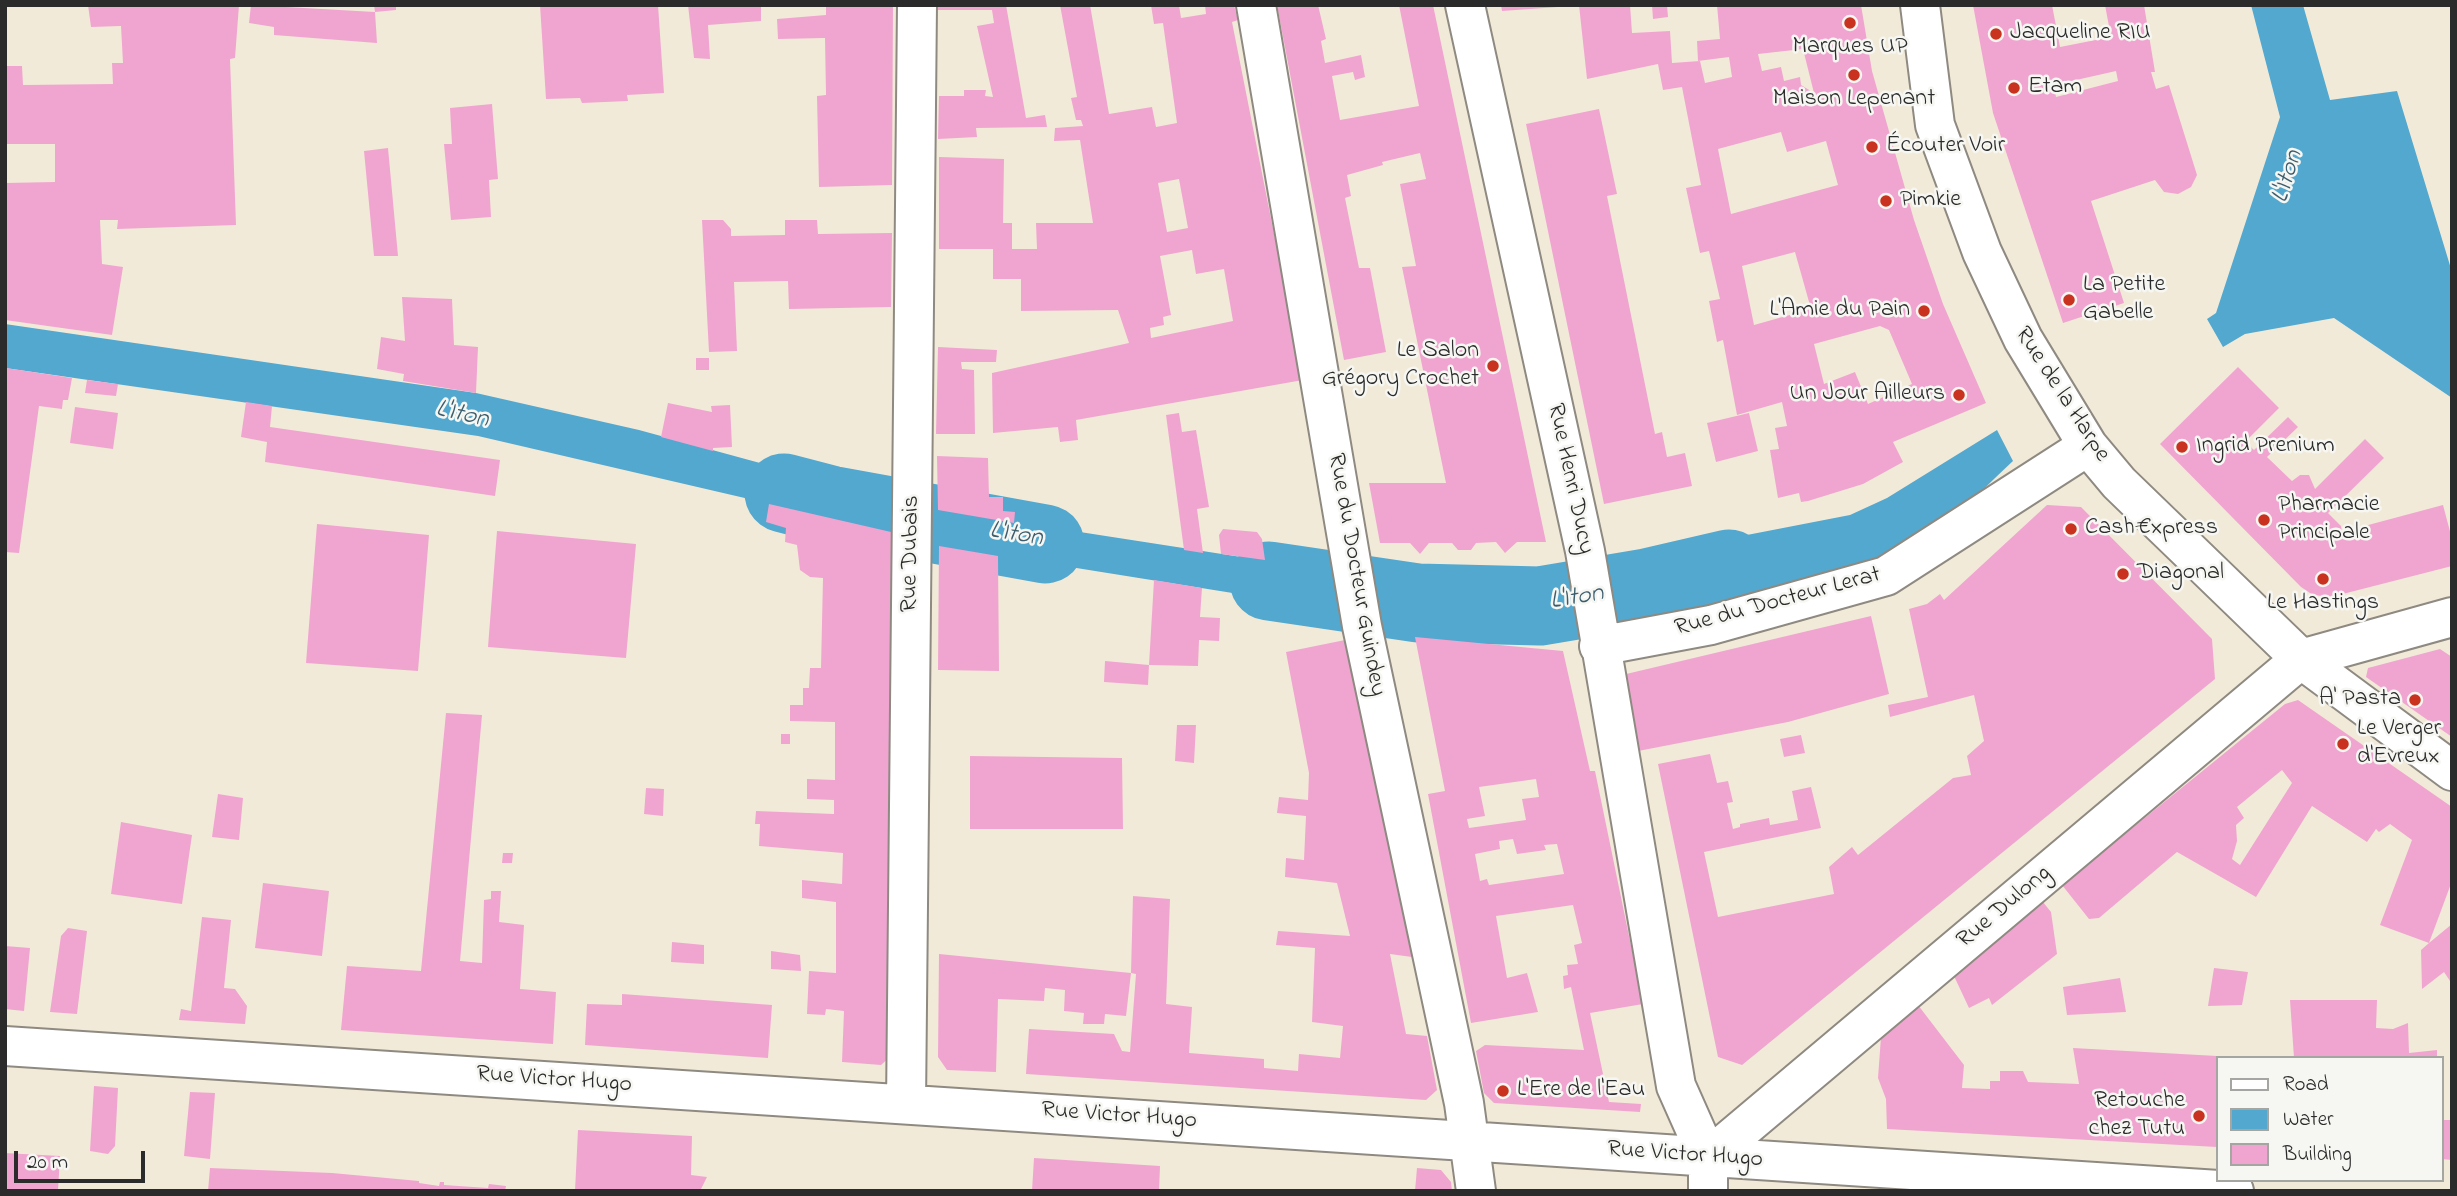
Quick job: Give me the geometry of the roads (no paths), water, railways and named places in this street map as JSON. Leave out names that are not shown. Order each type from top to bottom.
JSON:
[{"type":"street","name":"Rue Dubais","points":[[906,1104],[917,5]]},
{"type":"street","name":"Rue du Docteur Guindey","points":[[1256,5],[1362,626],[1471,1141],[1476,1191]]},
{"type":"street","name":"Rue Henri Ducy","points":[[1465,5],[1585,551],[1599,646],[1676,1086],[1708,1174]]},
{"type":"street","name":"Rue de la Harpe","points":[[1920,5],[1935,125],[1982,252],[2023,339],[2088,446],[2119,483],[2301,659],[2452,771]]},
{"type":"street","name":"Rue du Docteur Lerat","points":[[1599,646],[1712,625],[1886,576],[2088,446]]},
{"type":"street","points":[[2301,659],[2452,617]]},
{"type":"street","name":"Rue Dulong","points":[[1708,1174],[2301,659]]},
{"type":"street","name":"Rue Victor Hugo","points":[[5,1046],[1471,1141],[1708,1174],[2234,1191]]},
{"type":"water","points":[[2251,5],[2303,5],[2330,100],[2397,91],[2452,272],[2452,398],[2334,318],[2245,334],[2223,347],[2207,319],[2216,313],[2280,117]]},
{"type":"water","points":[[5,324],[476,393],[639,430],[892,499],[891,532],[478,436],[5,368]]},
{"type":"water","points":[[1997,430],[2013,461],[1947,522],[1906,547],[1870,563],[1789,587],[1629,617],[1618,560],[1850,515],[1887,498]]},
{"type":"water","points":[[938,510],[1338,572],[1345,611],[939,546]]},
{"type":"water","points":[[1442,572],[1552,573],[1564,630],[1394,617],[1386,578],[1442,577]]},
{"type":"waterway","name":"L'Iton","points":[[784,493],[830,505],[1045,544]]},
{"type":"waterway","name":"L'Iton","points":[[1269,581],[1418,603],[1540,606],[1647,588],[1729,569]]},
{"type":"place","name":"Marques UP","points":[[1850,23]]},
{"type":"place","name":"Jacqueline RIU","points":[[1996,34]]},
{"type":"place","name":"Maison Lepenant","points":[[1854,75]]},
{"type":"place","name":"Etam","points":[[2014,88]]},
{"type":"place","name":"Écouter Voir","points":[[1872,147]]},
{"type":"place","name":"Pimkie","points":[[1886,201]]},
{"type":"place","name":"La Petite Gabelle","points":[[2069,300]]},
{"type":"place","name":"L'Amie du Pain","points":[[1924,311]]},
{"type":"place","name":"Le Salon Grégory Crochet","points":[[1493,366]]},
{"type":"place","name":"Un Jour Ailleurs","points":[[1959,395]]},
{"type":"place","name":"Ingrid Prenium","points":[[2182,447]]},
{"type":"place","name":"Pharmacie Principale","points":[[2264,520]]},
{"type":"place","name":"Cash€xpress","points":[[2071,529]]},
{"type":"place","name":"Diagonal","points":[[2123,574]]},
{"type":"place","name":"Le Hastings","points":[[2323,579]]},
{"type":"place","name":"A' Pasta","points":[[2415,700]]},
{"type":"place","name":"Le Verger d'Evreux","points":[[2343,744]]},
{"type":"place","name":"L'Ere de l'Eau","points":[[1503,1091]]},
{"type":"place","name":"Retouche chez Tutu","points":[[2199,1116]]}]
